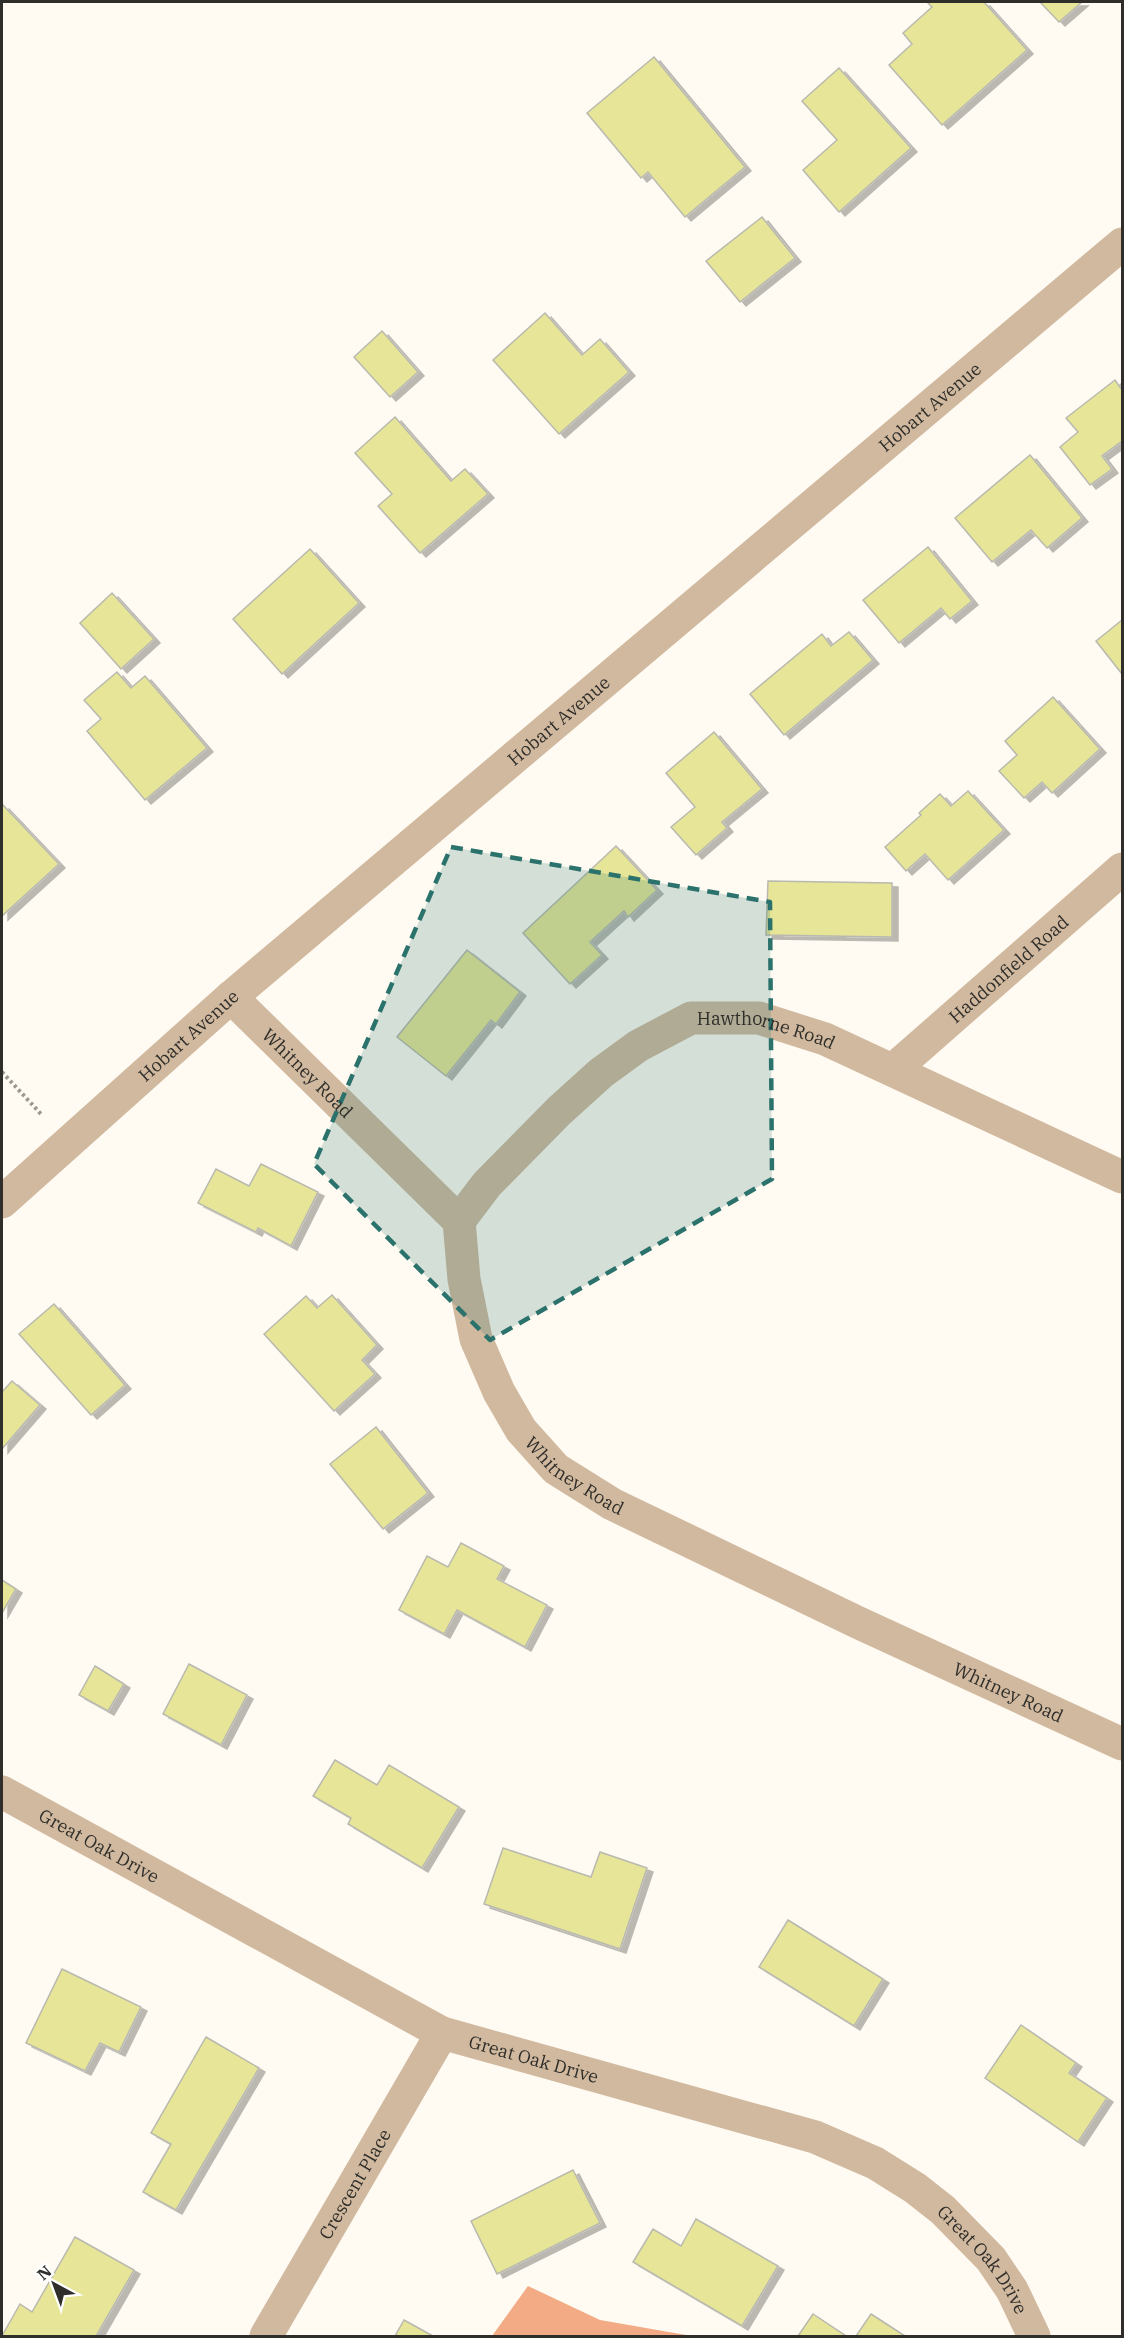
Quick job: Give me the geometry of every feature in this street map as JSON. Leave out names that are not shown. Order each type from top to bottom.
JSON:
[{"type":"street","name":"Hobart Avenue","points":[[2,1202],[231,997],[1122,244]]},
{"type":"street","name":"Haddonfield Road","points":[[894,1069],[1122,869]]},
{"type":"street","name":"Whitney Road","points":[[231,997],[459,1221],[464,1279],[476,1339],[499,1392],[520,1430],[556,1469],[623,1509],[859,1623],[1122,1744]]},
{"type":"street","name":"Hawthorne Road","points":[[459,1221],[502,1168],[559,1110],[601,1073],[638,1046],[691,1018],[759,1018],[825,1039],[894,1069],[1122,1177]]},
{"type":"street","name":"Great Oak Drive","points":[[2,1792],[442,2033],[814,2137],[875,2163],[915,2188],[943,2210],[990,2259],[1012,2290],[1034,2337]]},
{"type":"street","name":"Crescent Place","points":[[266,2337],[442,2033]]},
{"type":"path","points":[[2,1072],[41,1114]]},
{"type":"highlighted area","points":[[451,847],[770,902],[772,1179],[490,1340],[314,1164]]},
{"type":"shaded area","points":[[528,2286],[600,2320],[692,2336],[492,2336]]},
{"type":"building","points":[[927,2],[984,2],[1027,50],[942,125],[889,65],[912,44],[903,33],[932,7]]},
{"type":"building","points":[[1040,2],[1082,2],[1059,22]]},
{"type":"building","points":[[654,57],[745,167],[685,217],[648,172],[641,178],[587,113]]},
{"type":"building","points":[[839,68],[911,148],[839,212],[803,170],[837,140],[802,101]]},
{"type":"building","points":[[762,217],[795,258],[740,302],[706,261]]},
{"type":"building","points":[[545,313],[582,355],[600,339],[629,372],[559,434],[493,360]]},
{"type":"building","points":[[382,331],[418,372],[390,397],[354,357]]},
{"type":"building","points":[[1115,380],[1122,390],[1122,441],[1102,456],[1112,469],[1090,485],[1060,447],[1078,432],[1066,418]]},
{"type":"building","points":[[395,417],[451,481],[465,469],[488,494],[420,553],[378,506],[392,494],[355,453]]},
{"type":"building","points":[[1030,455],[1082,518],[1047,548],[1031,530],[992,562],[955,518]]},
{"type":"building","points":[[928,547],[972,601],[950,619],[941,608],[899,643],[863,600]]},
{"type":"building","points":[[310,549],[359,603],[282,674],[233,619]]},
{"type":"building","points":[[112,593],[154,639],[121,669],[80,623]]},
{"type":"building","points":[[1122,620],[1122,674],[1096,641]]},
{"type":"building","points":[[849,632],[873,660],[784,735],[750,694],[822,634],[831,646]]},
{"type":"building","points":[[117,672],[131,688],[145,676],[207,748],[145,800],[87,731],[101,719],[84,700]]},
{"type":"building","points":[[1053,697],[1100,749],[1052,793],[1042,782],[1024,798],[999,771],[1017,755],[1005,741]]},
{"type":"building","points":[[714,732],[762,789],[722,822],[727,828],[696,855],[671,827],[695,807],[666,773]]},
{"type":"building","points":[[968,791],[1004,830],[948,880],[925,854],[906,871],[885,847],[921,815],[919,813],[940,794],[951,806]]},
{"type":"building","points":[[2,806],[59,864],[2,916]]},
{"type":"building","points":[[616,846],[657,890],[628,917],[624,911],[590,942],[602,955],[570,984],[523,933]]},
{"type":"building","points":[[768,881],[892,883],[892,937],[766,935]]},
{"type":"building","points":[[467,950],[520,992],[496,1024],[491,1020],[446,1076],[397,1037]]},
{"type":"building","points":[[261,1164],[318,1192],[291,1246],[258,1228],[256,1232],[198,1203],[216,1169],[249,1186]]},
{"type":"building","points":[[332,1295],[377,1345],[362,1360],[375,1374],[334,1411],[264,1334],[306,1296],[317,1308]]},
{"type":"building","points":[[54,1304],[125,1385],[91,1415],[19,1334]]},
{"type":"building","points":[[12,1381],[40,1405],[2,1449],[2,1392]]},
{"type":"building","points":[[376,1427],[428,1493],[383,1529],[330,1464]]},
{"type":"building","points":[[461,1543],[504,1566],[497,1579],[547,1605],[525,1647],[457,1610],[444,1634],[399,1610],[427,1556],[448,1567]]},
{"type":"building","points":[[2,1580],[16,1589],[2,1613]]},
{"type":"building","points":[[189,1664],[247,1695],[221,1745],[163,1714]]},
{"type":"building","points":[[95,1666],[124,1684],[108,1711],[79,1695]]},
{"type":"building","points":[[335,1760],[377,1785],[389,1765],[459,1807],[422,1868],[348,1824],[351,1818],[313,1796]]},
{"type":"building","points":[[503,1848],[591,1877],[600,1852],[647,1868],[620,1949],[484,1904]]},
{"type":"building","points":[[788,1920],[883,1979],[854,2026],[759,1967]]},
{"type":"building","points":[[62,1969],[141,2007],[119,2052],[100,2043],[85,2071],[26,2043]]},
{"type":"building","points":[[1021,2025],[1076,2063],[1069,2073],[1107,2098],[1078,2142],[985,2078]]},
{"type":"building","points":[[206,2037],[259,2068],[176,2210],[143,2192],[171,2144],[151,2133]]},
{"type":"building","points":[[573,2170],[600,2223],[497,2274],[471,2221]]},
{"type":"building","points":[[696,2219],[778,2266],[742,2326],[633,2262],[653,2229],[681,2246]]},
{"type":"building","points":[[75,2237],[134,2270],[96,2336],[2,2336],[20,2304],[32,2312]]},
{"type":"building","points":[[813,2314],[846,2336],[798,2336]]},
{"type":"building","points":[[871,2314],[905,2336],[856,2336]]},
{"type":"building","points":[[404,2320],[433,2336],[395,2336]]}]
